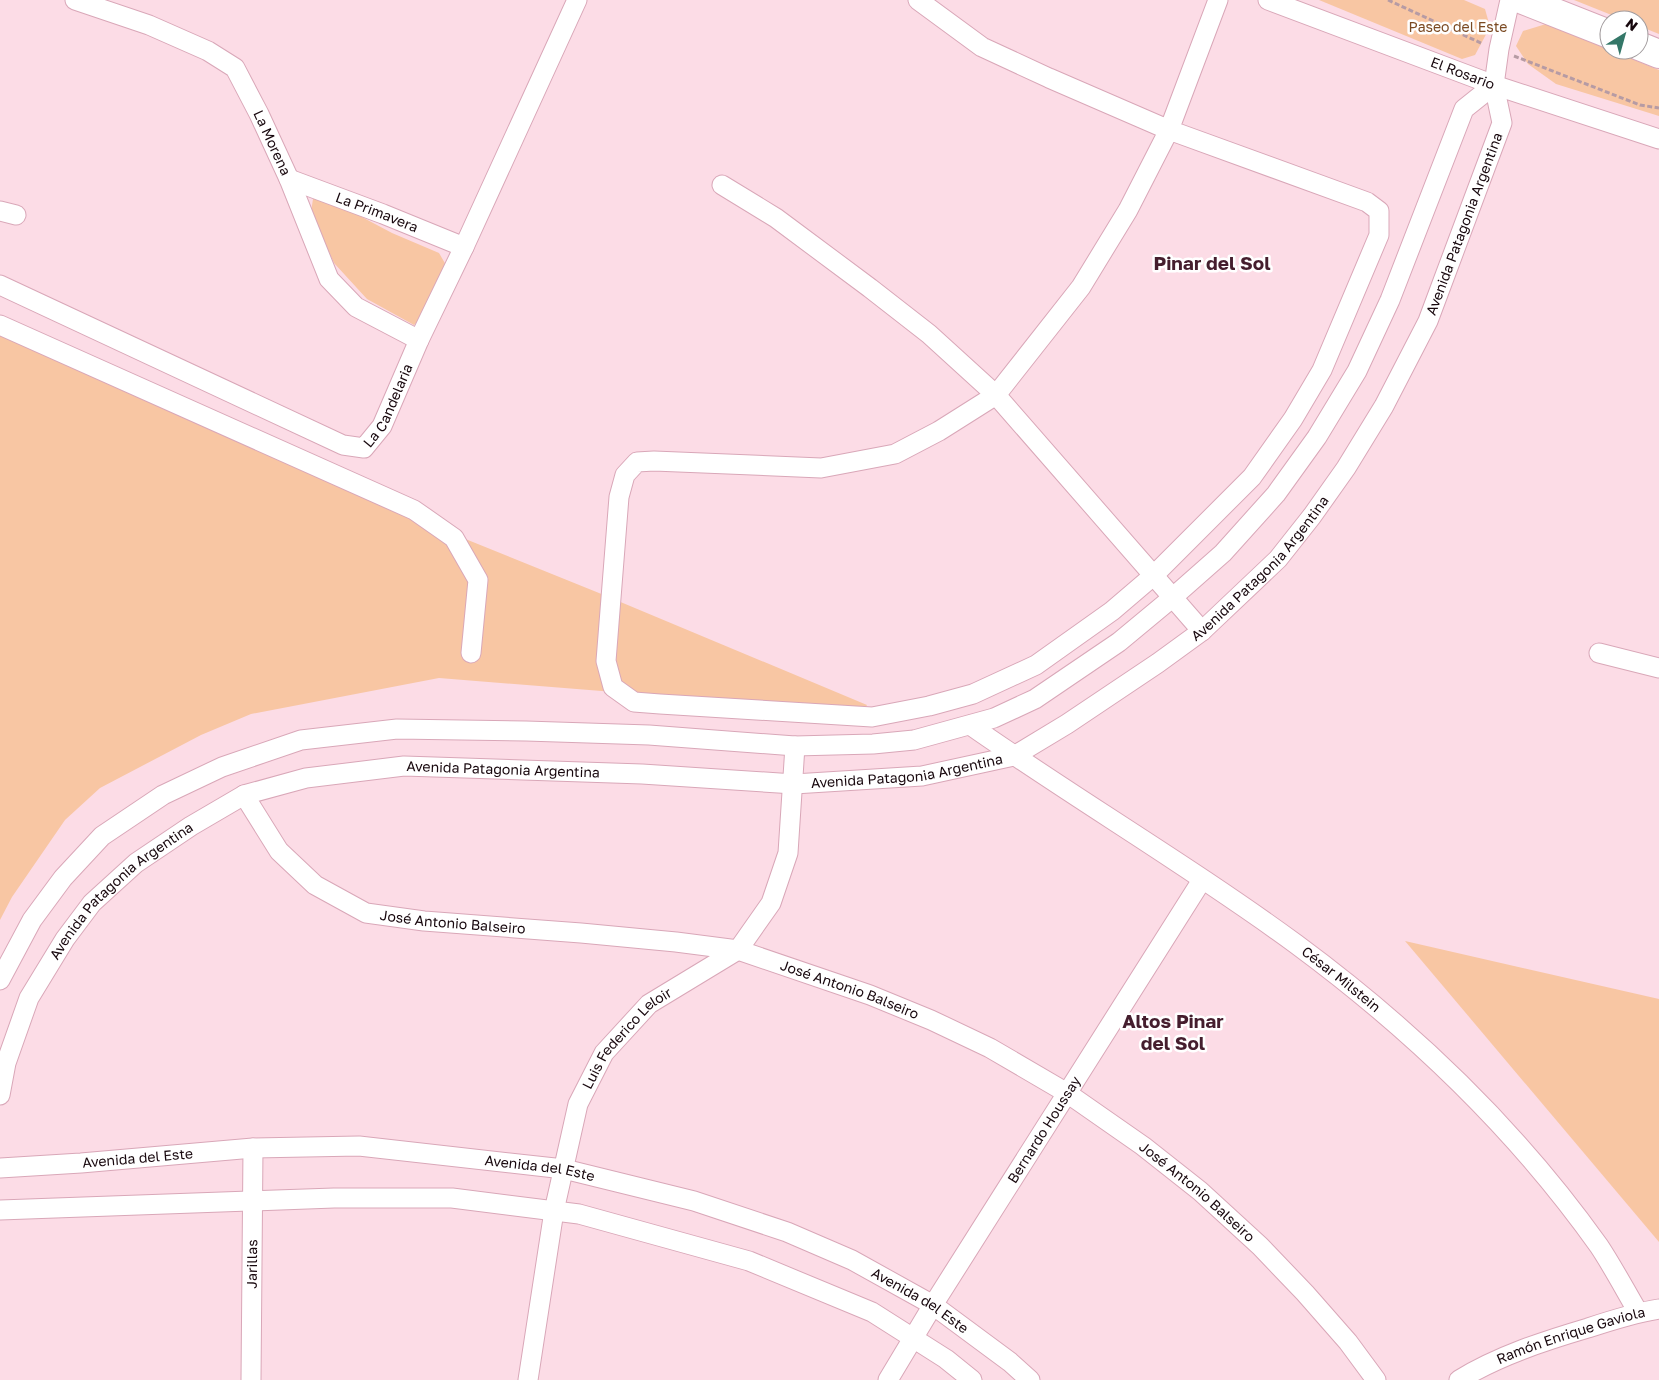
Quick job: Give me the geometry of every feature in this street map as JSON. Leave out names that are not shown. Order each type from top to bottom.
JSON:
[{"type":"main road","points":[[1523,0],[1599,30]]},
{"type":"street","name":"La Morena","points":[[75,0],[149,25],[208,51],[235,68],[289,179],[329,280],[356,307],[419,340]]},
{"type":"street","name":"La Candelaria","points":[[0,285],[334,441],[364,448],[382,426],[419,340],[464,247],[577,0]]},
{"type":"street","points":[[918,0],[982,47],[1170,130],[1367,202],[1379,212],[1380,235],[1322,370],[1292,419],[1252,476],[1153,576],[1112,611],[1036,665],[973,694],[929,706],[872,716],[634,702],[613,687],[606,661],[619,497],[625,475],[637,462],[654,461],[822,468],[895,454],[939,431],[996,395],[1082,287],[1128,210],[1170,130],[1218,0]]},
{"type":"street","name":"El Rosario","points":[[1268,0],[1494,85],[1659,139]]},
{"type":"street","name":"Avenida Patagonia Argentina","points":[[0,1095],[6,1063],[30,998],[65,940],[92,903],[136,863],[191,826],[244,795],[306,778],[404,766],[642,774],[794,784],[922,776],[1014,756],[1067,724],[1158,663],[1202,631],[1278,559],[1346,468],[1384,406],[1428,320],[1502,123],[1494,85],[1499,49],[1510,0]]},
{"type":"street","points":[[0,980],[32,920],[63,878],[102,836],[163,795],[222,767],[301,740],[397,728],[526,730],[649,735],[795,746],[873,744],[906,741],[970,725],[994,718],[1035,699],[1120,642],[1172,598],[1223,553],[1276,494],[1317,437],[1358,371],[1390,300],[1464,108],[1494,85]]},
{"type":"street","name":"La Primavera","points":[[289,179],[384,214],[464,247]]},
{"type":"street","points":[[722,185],[776,218],[870,288],[930,334],[996,395],[1202,631]]},
{"type":"street","points":[[0,325],[414,510],[454,538],[478,580],[470,653]]},
{"type":"street","points":[[1599,653],[1659,668]]},
{"type":"street","name":"César Milstein","points":[[970,725],[1304,950],[1387,1016],[1455,1078],[1506,1131],[1558,1192],[1600,1248],[1638,1312]]},
{"type":"street","name":"Luis Federico Leloir","points":[[528,1380],[554,1211],[578,1104],[604,1053],[649,1004],[738,950],[771,903],[788,853],[795,746]]},
{"type":"street","name":"José Antonio Balseiro","points":[[244,795],[279,851],[315,885],[366,912],[424,920],[581,932],[738,950],[870,995],[931,1020],[990,1048],[1067,1093],[1157,1157],[1200,1192],[1260,1246],[1348,1342],[1376,1380]]},
{"type":"street","name":"Bernardo Houssay","points":[[888,1380],[933,1305],[1202,880]]},
{"type":"street","name":"Avenida del Este","points":[[0,1168],[253,1148],[359,1146],[564,1169],[694,1201],[787,1232],[852,1260],[933,1305],[1010,1362],[1030,1380]]},
{"type":"street","name":"Jarillas","points":[[251,1380],[253,1148]]},
{"type":"street","points":[[0,1210],[334,1198],[452,1198],[579,1214],[749,1261],[872,1312],[946,1359],[972,1380]]},
{"type":"street","name":"Ramón Enrique Gaviola","points":[[1459,1380],[1512,1354],[1569,1333],[1638,1312],[1659,1309]]},
{"type":"path","points":[[1388,0],[1415,11],[1474,41],[1499,49],[1640,105],[1659,108]]},
{"type":"green space","name":"Paseo del Este","points":[[1319,0],[1464,0],[1485,9],[1490,27],[1475,55],[1462,59]]},
{"type":"green space","points":[[1574,0],[1659,0],[1659,34],[1649,30],[1649,10],[1599,10]]},
{"type":"green space","name":"Paseo del Este","points":[[1546,24],[1599,46],[1599,60],[1634,60],[1659,70],[1659,116],[1556,84],[1528,64],[1516,46],[1523,31]]},
{"type":"green space","points":[[313,199],[328,199],[392,233],[439,253],[446,265],[428,312],[414,325],[367,299],[334,263],[311,212]]},
{"type":"green space","points":[[0,334],[406,515],[867,705],[863,712],[439,678],[251,714],[201,735],[100,788],[65,820],[12,897],[0,920]]},
{"type":"green space","points":[[1405,941],[1659,999],[1659,1242]]},
{"type":"district","name":"Pinar del Sol","points":[[1212,263]]},
{"type":"district","name":"Altos Pinar del Sol","points":[[1173,1032]]}]
